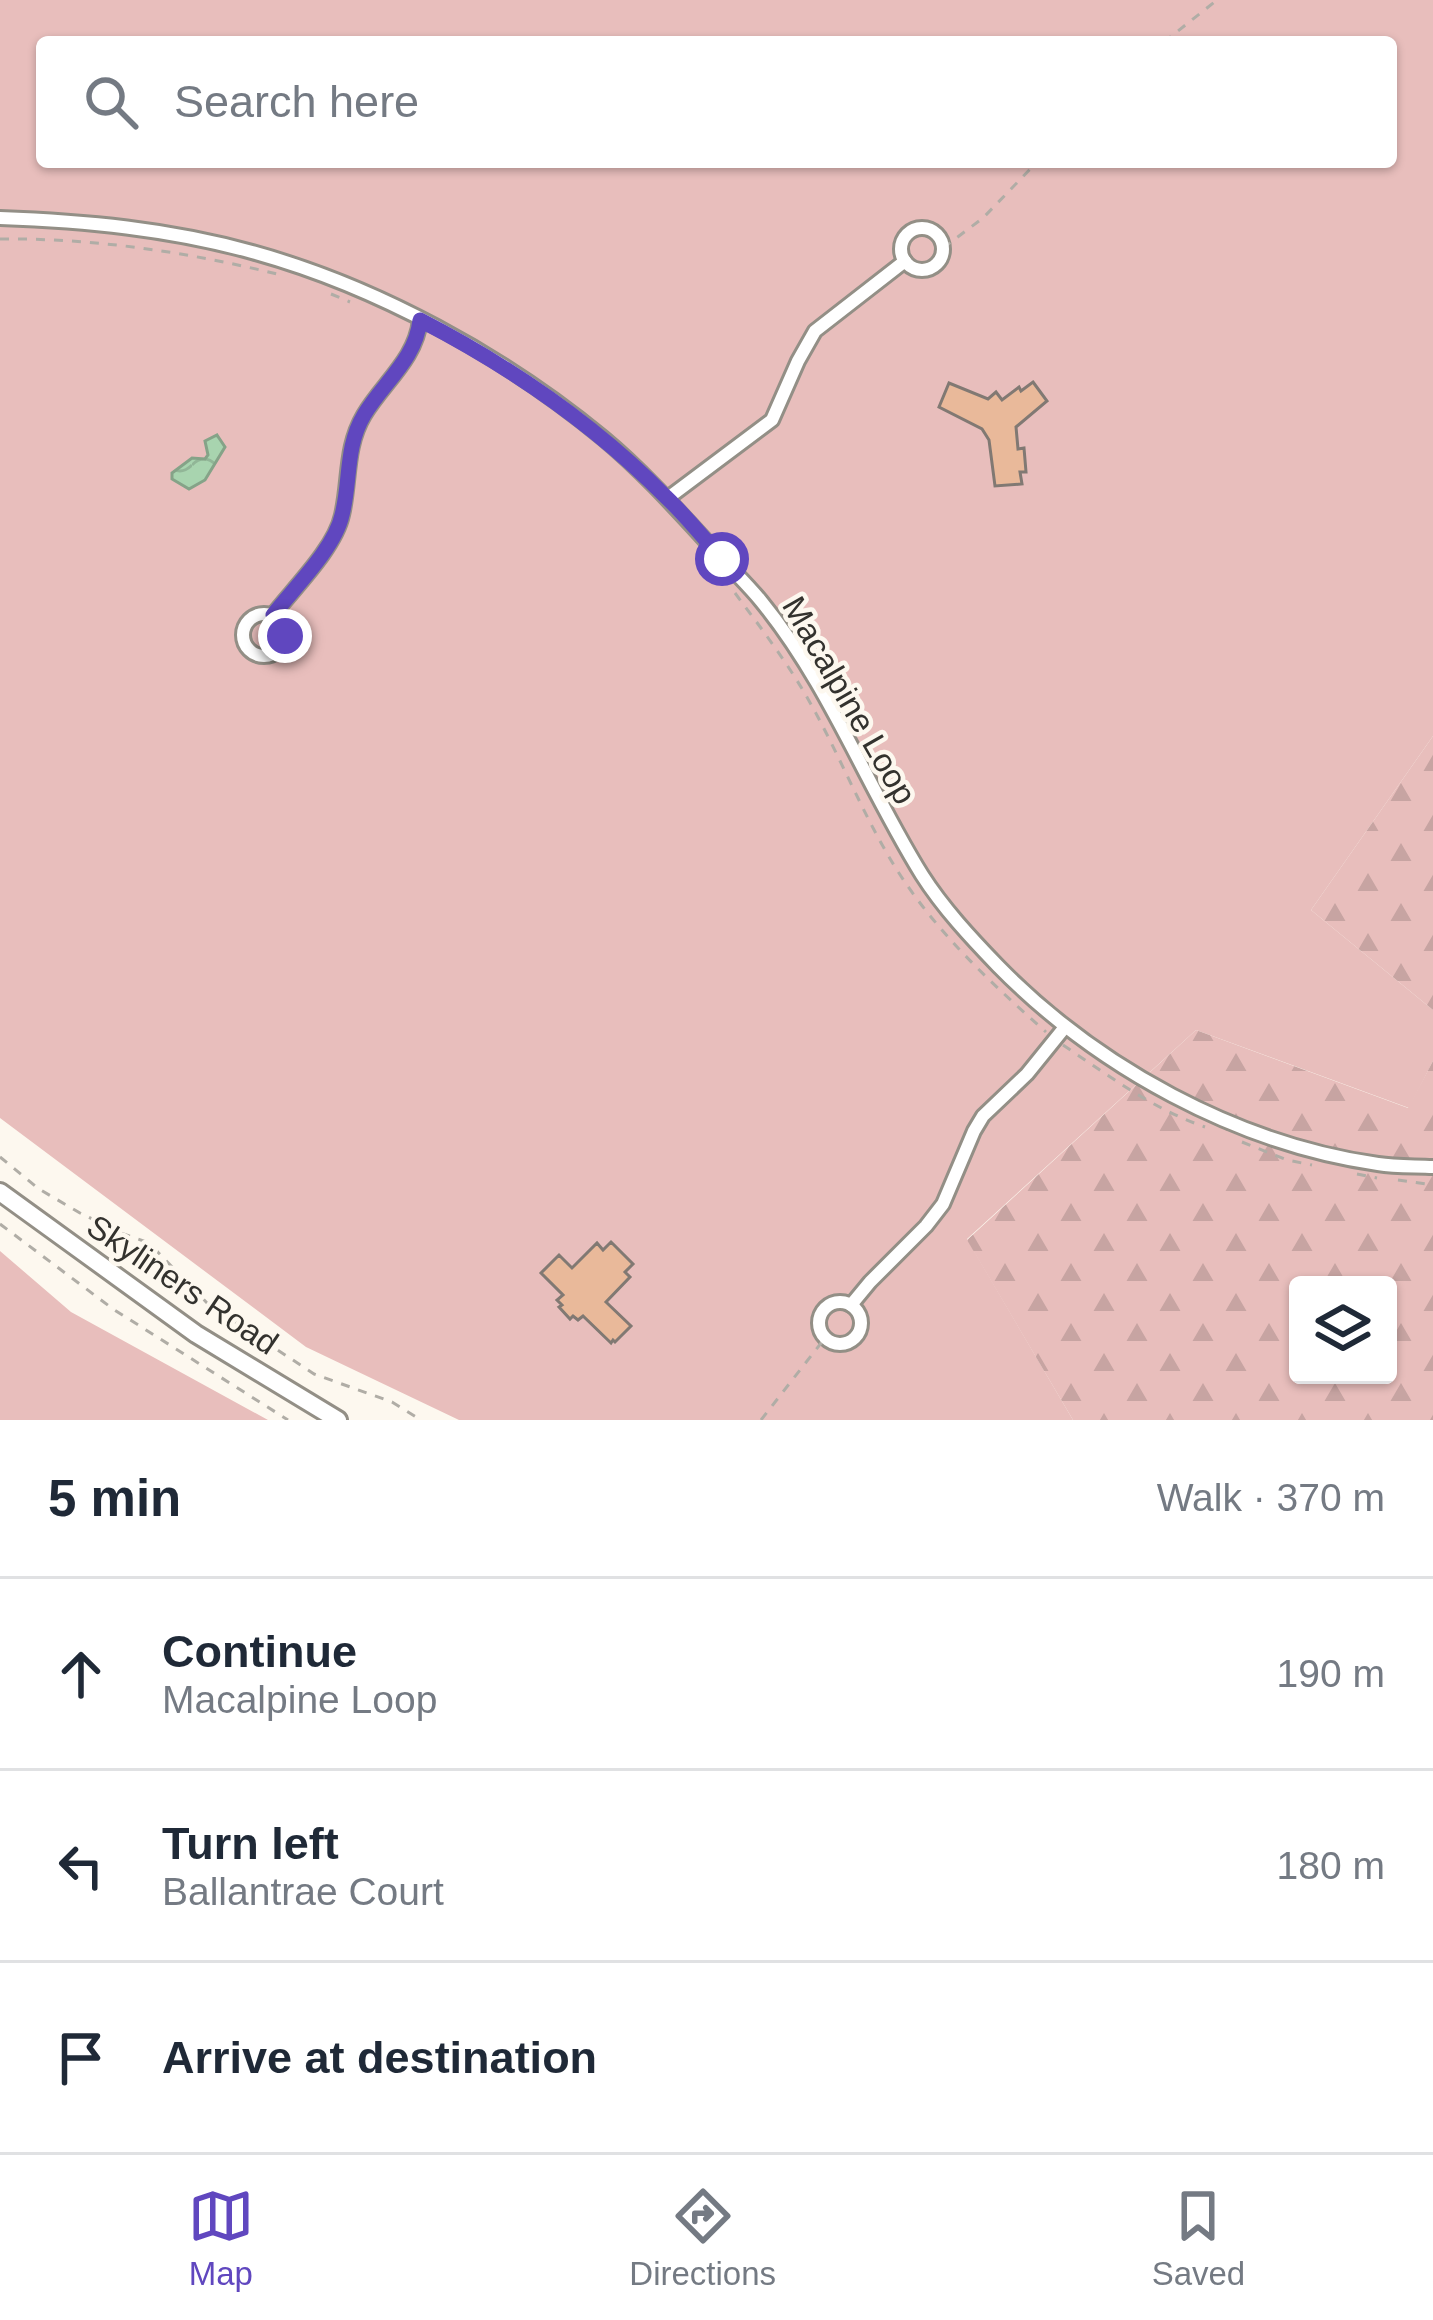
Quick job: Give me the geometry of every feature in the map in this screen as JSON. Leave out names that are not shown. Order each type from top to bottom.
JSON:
[{"type":"street","name":"Macalpine Loop","points":[[0,218],[70,220],[168,232],[254,252],[341,282],[420,320],[543,392],[604,439],[668,498],[761,600],[823,692],[925,880],[970,937],[1029,997],[1101,1054],[1228,1121],[1297,1145],[1379,1164],[1433,1167]]},
{"type":"street","points":[[923,228],[940,238],[943,248],[931,268],[914,268],[901,251],[902,242],[923,228]]},
{"type":"street","points":[[668,498],[772,420],[815,331],[905,261]]},
{"type":"street","points":[[273,615],[334,536],[342,516],[351,444],[363,416],[407,358],[420,320]]},
{"type":"street","points":[[851,1305],[944,1204],[983,1116],[1065,1028]]},
{"type":"street","name":"Skyliners Road","points":[[0,1192],[196,1334],[338,1420]]},
{"type":"street","points":[[841,1302],[851,1305],[860,1322],[855,1337],[841,1344],[825,1338],[819,1324],[825,1308],[841,1302]]},
{"type":"path","points":[[1171,36],[1216,0]]},
{"type":"path","points":[[943,248],[983,218],[1031,168]]},
{"type":"path","points":[[0,239],[108,244],[274,274]]},
{"type":"path","points":[[332,294],[350,302]]},
{"type":"path","points":[[736,594],[808,701],[898,872],[960,953],[1055,1040],[1120,1085],[1206,1127]]},
{"type":"path","points":[[1238,1141],[1287,1160],[1329,1168]]},
{"type":"path","points":[[0,1157],[39,1190],[80,1214],[149,1243],[208,1304],[314,1374],[392,1402],[421,1420]]},
{"type":"path","points":[[1350,1173],[1433,1185]]},
{"type":"path","points":[[0,1224],[113,1309],[288,1420]]},
{"type":"path","points":[[761,1420],[825,1338]]},
{"type":"green space","points":[[0,0],[1433,0],[1433,736],[1311,910],[1433,1010],[1433,1061],[1409,1108],[1196,1030],[967,1239],[1073,1420],[459,1420],[306,1347],[0,1118]]},
{"type":"green space","points":[[1433,736],[1433,1010],[1311,910]]},
{"type":"green space","points":[[1196,1030],[1408,1108],[1433,1061],[1433,1420],[1073,1420],[967,1240]]},
{"type":"green space","points":[[0,1251],[71,1312],[268,1420],[0,1420]]},
{"type":"water","points":[[217,435],[225,447],[205,480],[189,489],[172,479],[172,473],[192,458],[205,459],[205,441]]},
{"type":"building","points":[[1033,382],[1047,401],[1016,427],[1018,449],[1024,448],[1022,484],[995,486],[989,440],[982,429],[939,407],[949,383],[988,399],[996,392],[1002,400]]},
{"type":"building","points":[[611,1242],[633,1264],[625,1272],[630,1277],[606,1302],[631,1326],[611,1343],[583,1316],[570,1319],[559,1307],[557,1300],[563,1295],[541,1273],[559,1255],[572,1268],[597,1243],[603,1250]]},
{"type":"route","points":[[285,636],[273,615],[334,536],[342,516],[351,444],[363,416],[407,358],[420,320],[486,355],[604,439],[668,498],[722,559]]}]
